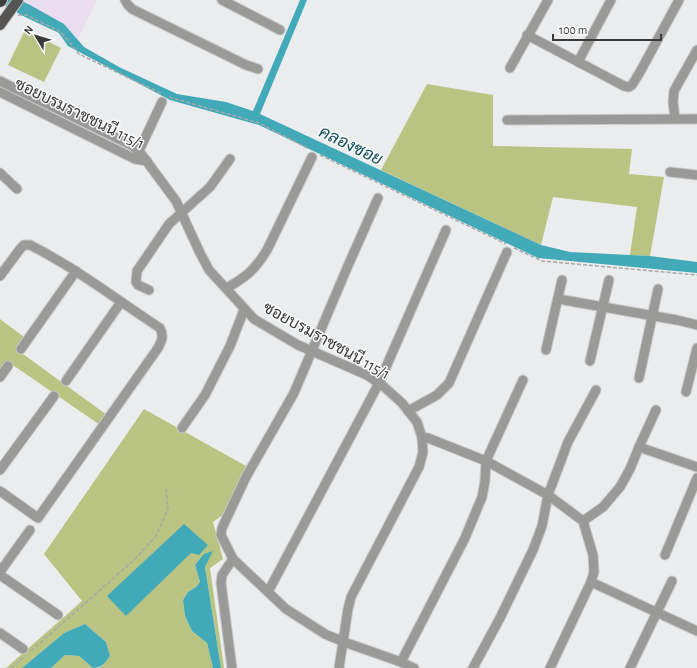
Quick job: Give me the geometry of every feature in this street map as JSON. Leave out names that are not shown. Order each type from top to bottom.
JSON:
[{"type":"main road","points":[[0,25],[14,12],[18,0]]},
{"type":"street","points":[[125,0],[132,8],[246,65],[258,69]]},
{"type":"street","points":[[222,0],[280,30]]},
{"type":"street","points":[[510,68],[527,35],[548,0]]},
{"type":"street","points":[[578,62],[611,0]]},
{"type":"street","points":[[527,35],[624,86],[629,87],[640,72],[679,0]]},
{"type":"street","points":[[675,118],[673,102],[674,91],[697,50]]},
{"type":"street","name":"ซอยบรมราชชนนี 115/1","points":[[0,81],[97,140],[137,155],[147,161],[176,201],[209,270],[217,280],[227,288],[244,310],[254,319],[311,351],[367,376],[378,383],[402,403],[416,422],[422,438],[423,452],[419,467],[351,598],[348,608],[339,668]]},
{"type":"street","name":"ซอยบรมราชชนนี 115/1","points":[[0,92],[101,131],[132,145],[137,155]]},
{"type":"street","points":[[137,155],[162,102]]},
{"type":"street","points":[[507,120],[697,119]]},
{"type":"street","points":[[97,140],[101,131]]},
{"type":"street","points":[[227,288],[250,273],[267,250],[312,157]]},
{"type":"street","points":[[149,290],[138,285],[136,282],[137,271],[169,224],[210,187],[230,159]]},
{"type":"street","points":[[670,172],[697,175]]},
{"type":"street","points":[[0,173],[17,189]]},
{"type":"street","points":[[378,198],[294,393],[246,477],[222,528],[221,535],[233,559],[286,609],[325,634],[414,668]]},
{"type":"street","points":[[268,592],[378,383],[446,230]]},
{"type":"street","points":[[0,276],[14,255],[24,245],[30,246],[76,271],[160,328],[163,334],[158,348],[38,518],[0,491]]},
{"type":"street","points":[[408,411],[437,395],[449,383],[509,248]]},
{"type":"street","points":[[20,349],[76,271]]},
{"type":"street","points":[[546,350],[562,280]]},
{"type":"street","points":[[590,361],[609,280]]},
{"type":"street","points":[[639,378],[658,289]]},
{"type":"street","points":[[558,299],[697,325]]},
{"type":"street","points":[[66,381],[122,302]]},
{"type":"street","points":[[182,428],[205,394],[216,374],[230,346],[244,310]]},
{"type":"street","points":[[686,392],[697,348]]},
{"type":"street","points":[[0,377],[8,366]]},
{"type":"street","points":[[401,662],[465,538],[482,498],[486,461],[523,380]]},
{"type":"street","points":[[473,668],[500,618],[533,550],[542,526],[548,495],[568,442],[596,390]]},
{"type":"street","points":[[0,470],[54,396]]},
{"type":"street","points":[[583,521],[603,507],[620,487],[630,469],[638,447],[656,410]]},
{"type":"street","points":[[422,438],[428,438],[486,461],[548,495],[583,521],[593,555],[594,572],[591,582],[550,668]]},
{"type":"street","points":[[638,447],[697,467]]},
{"type":"street","points":[[666,555],[697,478]]},
{"type":"street","points":[[0,572],[30,530]]},
{"type":"street","points":[[232,668],[221,583],[222,575],[233,559]]},
{"type":"street","points":[[0,575],[58,615]]},
{"type":"street","points":[[630,668],[658,613],[672,581]]},
{"type":"street","points":[[591,582],[697,632]]},
{"type":"street","points":[[0,633],[23,649]]},
{"type":"path","points":[[14,12],[26,15],[61,32],[80,54],[164,95],[259,123],[341,166],[509,248],[542,261],[697,275]]},
{"type":"path","points":[[11,668],[134,560],[156,536],[168,510],[166,487]]},
{"type":"shaded area","points":[[97,0],[78,39],[72,32],[23,1]]},
{"type":"green space","points":[[25,30],[61,48],[44,82],[8,65]]},
{"type":"green space","points":[[427,84],[493,95],[493,146],[632,149],[629,174],[664,177],[650,256],[630,255],[637,207],[553,197],[541,245],[381,170]]},
{"type":"green space","points":[[0,319],[24,337],[16,349],[107,415],[100,425],[7,361],[0,370]]},
{"type":"green space","points":[[144,409],[246,466],[225,513],[213,522],[223,559],[210,568],[224,668],[221,668],[205,567],[212,551],[195,565],[200,582],[196,587],[188,592],[183,600],[185,616],[192,631],[207,643],[213,668],[98,668],[103,665],[110,656],[106,642],[85,624],[64,633],[22,668],[6,668],[82,601],[44,554]]},
{"type":"green space","points":[[65,655],[79,656],[93,668],[51,668]]},
{"type":"water","points":[[0,0],[20,0],[30,5],[64,24],[84,47],[119,67],[177,94],[226,102],[253,111],[300,0],[307,0],[260,114],[541,245],[570,252],[650,256],[697,262],[697,273],[538,258],[259,125],[170,100],[68,46],[59,33],[25,17],[0,3]]},
{"type":"water","points":[[184,524],[208,545],[199,555],[191,553],[126,616],[107,596]]},
{"type":"water","points":[[213,551],[205,567],[221,668],[213,668],[207,643],[192,631],[185,616],[183,600],[188,592],[196,587],[200,582],[195,565],[204,554]]},
{"type":"water","points":[[85,624],[106,642],[110,656],[101,666],[93,668],[79,656],[65,655],[51,668],[22,668],[64,633]]},
{"type":"water label","name":"คลองซอย","points":[[351,145]]}]
